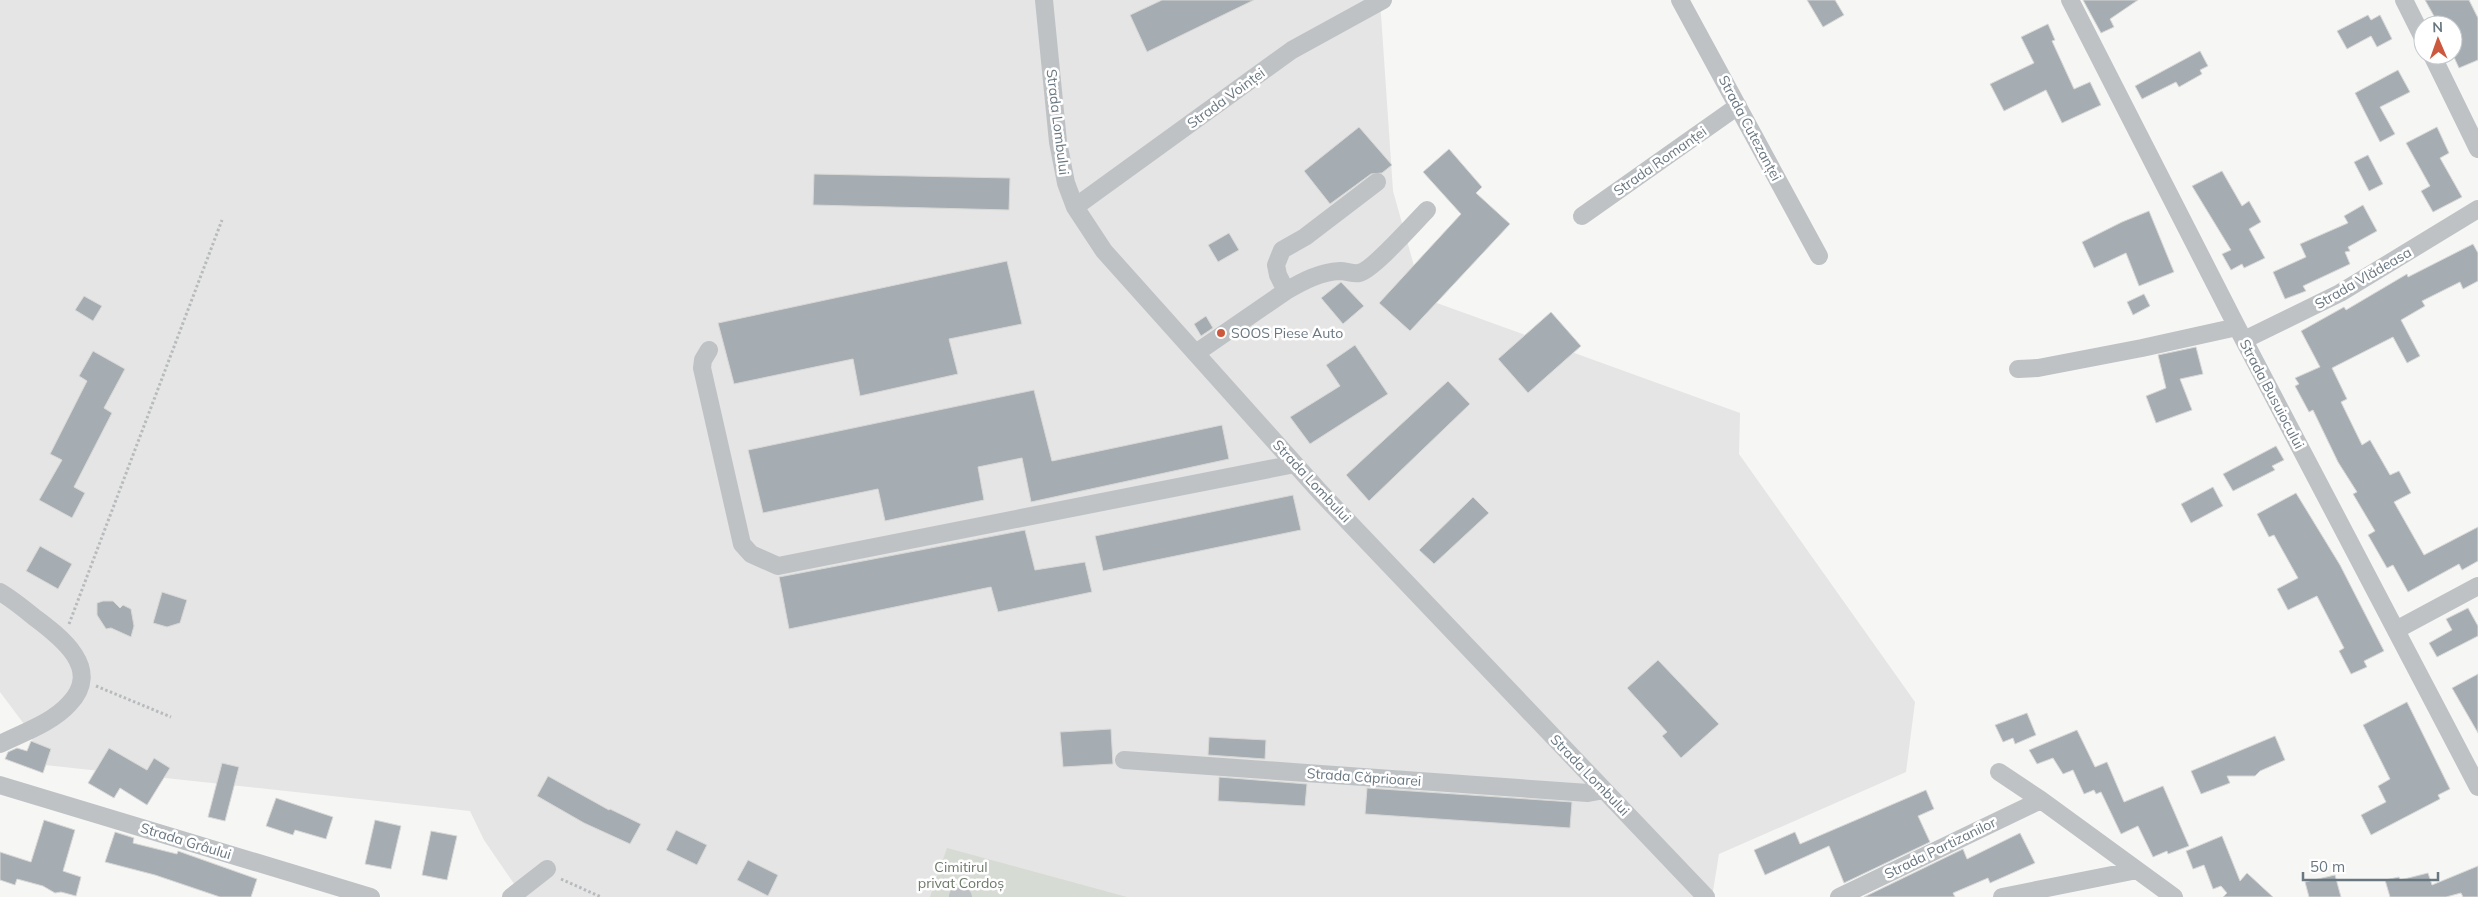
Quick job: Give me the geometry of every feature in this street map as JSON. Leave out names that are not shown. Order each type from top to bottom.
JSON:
[{"type":"street","name":"Strada Lombului","points":[[1044,0],[1058,142],[1066,183],[1075,207],[1104,251],[1295,464],[1706,897]]},
{"type":"street","name":"Strada Voinței","points":[[1075,207],[1292,50],[1383,0]]},
{"type":"street","name":"Strada Cutezanței","points":[[1680,0],[1819,256]]},
{"type":"street","name":"Strada Busuiocului","points":[[2070,0],[2240,334],[2478,787]]},
{"type":"street","points":[[2404,0],[2413,18]]},
{"type":"street","points":[[2437,65],[2478,149]]},
{"type":"street","name":"Strada Romanței","points":[[1582,216],[1738,106]]},
{"type":"street","points":[[1286,291],[1278,275],[1276,265],[1282,250],[1305,237],[1377,182]]},
{"type":"street","name":"Strada Vlădeasa","points":[[2018,368],[2038,368],[2123,352],[2240,334],[2340,293],[2478,209]]},
{"type":"street","points":[[1196,353],[1303,281],[1323,274],[1341,271],[1361,273],[1373,265],[1427,210]]},
{"type":"street","points":[[709,350],[702,368],[742,544],[751,554],[778,566],[1295,464]]},
{"type":"street","points":[[2396,630],[2478,586]]},
{"type":"street","points":[[0,592],[63,638],[81,669],[82,680],[78,693],[58,714],[0,744]]},
{"type":"street","name":"Strada Căprioarei","points":[[1124,760],[1578,792],[1604,790]]},
{"type":"street","points":[[1999,772],[2041,800],[2174,897]]},
{"type":"street","name":"Strada Grâului","points":[[0,785],[371,897]]},
{"type":"street","name":"Strada Partizanilor","points":[[1839,897],[2041,800]]},
{"type":"street","points":[[511,897],[547,870]]},
{"type":"street","points":[[2002,897],[2136,870]]},
{"type":"path","points":[[63,638],[222,220]]},
{"type":"path","points":[[82,680],[171,717]]},
{"type":"path","points":[[547,870],[566,883],[601,897]]},
{"type":"shaded area","points":[[0,0],[1380,0],[1393,191],[1423,298],[1740,413],[1739,454],[1915,702],[1906,772],[1719,854],[1712,897],[523,897],[484,840],[470,811],[45,765],[24,724],[0,692]]},
{"type":"green space","name":"Cimitirul privat Cordoș","points":[[947,848],[1127,897],[930,897]]},
{"type":"building","points":[[1162,0],[1254,0],[1147,52],[1130,15]]},
{"type":"building","points":[[1807,0],[1835,0],[1844,15],[1823,27]]},
{"type":"building","points":[[2083,0],[2138,0],[2110,19],[2114,27],[2101,33]]},
{"type":"building","points":[[2425,0],[2469,0],[2478,18],[2478,60],[2459,68],[2458,65],[2463,65],[2463,15],[2433,15]]},
{"type":"building","points":[[2368,15],[2371,20],[2380,15],[2392,39],[2377,47],[2371,36],[2347,49],[2337,31]]},
{"type":"building","points":[[2048,24],[2055,40],[2052,41],[2074,89],[2090,82],[2101,105],[2062,123],[2046,90],[2004,111],[1990,84],[2034,63],[2021,37]]},
{"type":"building","points":[[2200,51],[2208,66],[2200,70],[2202,74],[2179,87],[2176,82],[2142,99],[2135,86]]},
{"type":"building","points":[[2398,70],[2410,92],[2380,107],[2395,134],[2380,142],[2355,93]]},
{"type":"building","points":[[1359,127],[1392,165],[1382,173],[1371,174],[1330,204],[1304,171]]},
{"type":"building","points":[[2437,127],[2449,153],[2440,158],[2462,197],[2433,212],[2421,191],[2430,186],[2406,143]]},
{"type":"building","points":[[1449,149],[1482,187],[1476,193],[1510,224],[1410,331],[1379,303],[1461,214],[1423,172]]},
{"type":"building","points":[[2368,155],[2383,184],[2369,191],[2354,162]]},
{"type":"building","points":[[2222,171],[2242,206],[2249,201],[2261,222],[2249,229],[2265,258],[2244,268],[2242,264],[2231,270],[2222,254],[2231,250],[2192,186]]},
{"type":"building","points":[[814,174],[1010,178],[1009,210],[813,205]]},
{"type":"building","points":[[2363,205],[2377,231],[2348,247],[2350,251],[2345,252],[2350,264],[2303,286],[2306,291],[2285,299],[2273,272],[2306,257],[2300,244],[2348,223],[2344,216]]},
{"type":"building","points":[[2149,211],[2174,272],[2139,286],[2126,253],[2094,268],[2082,242]]},
{"type":"building","points":[[1229,233],[1239,250],[1218,262],[1208,245]]},
{"type":"building","points":[[2473,244],[2478,253],[2478,281],[2463,289],[2460,282],[2422,301],[2425,306],[2401,320],[2420,356],[2407,363],[2393,337],[2332,368],[2347,399],[2341,402],[2362,445],[2370,440],[2390,475],[2399,471],[2411,493],[2394,502],[2424,555],[2478,527],[2478,561],[2462,570],[2459,564],[2408,592],[2393,565],[2387,568],[2368,535],[2375,531],[2353,494],[2357,492],[2338,462],[2313,410],[2309,412],[2295,386],[2299,384],[2295,378],[2320,367],[2301,331],[2344,307],[2346,310],[2407,274],[2408,277]]},
{"type":"building","points":[[1007,261],[1022,324],[949,339],[958,374],[860,396],[853,359],[734,384],[718,323]]},
{"type":"building","points":[[1341,282],[1364,306],[1343,324],[1321,298]]},
{"type":"building","points":[[2144,294],[2150,306],[2133,315],[2127,302]]},
{"type":"building","points":[[84,296],[102,306],[93,321],[75,310]]},
{"type":"building","points":[[1551,312],[1581,346],[1528,393],[1498,359]]},
{"type":"building","points":[[1206,316],[1213,328],[1201,336],[1194,324]]},
{"type":"building","points":[[1355,345],[1388,394],[1310,444],[1290,417],[1340,386],[1326,365]]},
{"type":"building","points":[[2196,347],[2203,374],[2180,379],[2192,410],[2156,423],[2146,396],[2166,388],[2158,355]]},
{"type":"building","points":[[93,351],[125,369],[104,408],[112,413],[74,487],[85,493],[72,518],[39,500],[62,460],[50,454],[87,381],[79,376]]},
{"type":"building","points":[[1448,381],[1470,404],[1369,501],[1346,475]]},
{"type":"building","points":[[1034,390],[1052,461],[1222,425],[1229,459],[1031,502],[1022,458],[978,467],[984,500],[885,521],[878,489],[763,513],[748,450]]},
{"type":"building","points":[[2276,446],[2284,460],[2272,466],[2275,470],[2233,491],[2223,474]]},
{"type":"building","points":[[2213,487],[2223,506],[2191,523],[2181,504]]},
{"type":"building","points":[[2296,493],[2340,565],[2384,651],[2364,661],[2367,667],[2351,674],[2339,651],[2344,648],[2317,596],[2288,610],[2277,589],[2298,578],[2274,535],[2269,537],[2257,514]]},
{"type":"building","points":[[1293,495],[1301,530],[1103,571],[1095,536]]},
{"type":"building","points":[[1473,497],[1489,513],[1434,564],[1419,550]]},
{"type":"building","points":[[1025,530],[1035,570],[1085,562],[1092,592],[998,612],[991,587],[789,629],[779,577]]},
{"type":"building","points":[[40,546],[72,564],[58,589],[26,571]]},
{"type":"building","points":[[162,592],[187,600],[180,623],[167,627],[153,623]]},
{"type":"building","points":[[113,601],[120,608],[123,605],[131,609],[134,626],[131,637],[111,628],[106,629],[97,615],[97,603]]},
{"type":"building","points":[[2468,608],[2478,626],[2478,636],[2437,657],[2429,643],[2452,630],[2446,619]]},
{"type":"building","points":[[1658,660],[1719,724],[1681,758],[1662,736],[1667,732],[1627,688]]},
{"type":"building","points":[[2478,674],[2478,733],[2452,688]]},
{"type":"building","points":[[2407,702],[2450,789],[2438,795],[2440,799],[2371,835],[2361,815],[2386,802],[2378,786],[2390,779],[2363,725]]},
{"type":"building","points":[[2027,713],[2036,735],[2015,744],[2013,738],[2003,742],[1995,725]]},
{"type":"building","points":[[1111,729],[1113,764],[1063,767],[1060,732]]},
{"type":"building","points":[[2077,730],[2095,767],[2107,762],[2124,802],[2163,786],[2189,846],[2168,854],[2167,851],[2153,857],[2138,826],[2121,834],[2101,792],[2096,794],[2094,790],[2084,794],[2073,770],[2063,774],[2053,758],[2037,764],[2029,750]]},
{"type":"building","points":[[2275,736],[2285,760],[2260,771],[2255,776],[2227,776],[2230,783],[2201,794],[2191,771]]},
{"type":"building","points":[[1209,737],[1266,740],[1265,759],[1208,755]]},
{"type":"building","points":[[31,741],[51,749],[43,773],[5,759],[8,752],[17,748],[27,751]]},
{"type":"building","points":[[109,748],[147,770],[154,758],[170,768],[147,805],[120,788],[114,798],[88,783]]},
{"type":"building","points":[[222,763],[239,767],[225,821],[208,817]]},
{"type":"building","points":[[548,776],[609,810],[641,824],[630,844],[584,823],[537,796]]},
{"type":"building","points":[[1219,777],[1307,784],[1305,806],[1218,801]]},
{"type":"building","points":[[1367,788],[1572,802],[1570,828],[1365,814]]},
{"type":"building","points":[[1926,790],[1934,809],[1918,816],[1930,842],[1844,883],[1829,846],[1765,875],[1754,850],[1795,832],[1800,844]]},
{"type":"building","points":[[276,798],[333,817],[326,839],[295,830],[293,835],[266,826]]},
{"type":"building","points":[[44,820],[75,830],[63,871],[81,877],[76,896],[61,892],[55,893],[43,886],[17,879],[15,885],[0,880],[0,852],[31,862]]},
{"type":"building","points":[[375,820],[401,826],[391,869],[365,864]]},
{"type":"building","points":[[676,830],[707,845],[697,865],[666,850]]},
{"type":"building","points":[[431,831],[457,836],[447,880],[422,875]]},
{"type":"building","points":[[115,832],[134,838],[133,843],[177,854],[178,851],[257,879],[251,897],[220,897],[155,875],[105,862]]},
{"type":"building","points":[[2020,833],[2035,863],[1990,883],[1988,878],[1953,893],[1955,897],[1864,897],[1963,849],[1967,859]]},
{"type":"building","points":[[2222,836],[2240,881],[2247,873],[2273,897],[2223,897],[2227,893],[2221,886],[2213,889],[2204,865],[2193,869],[2186,851]]},
{"type":"building","points":[[748,860],[778,875],[768,896],[737,880]]},
{"type":"building","points":[[2478,866],[2478,897],[2463,897],[2461,893],[2446,897],[2390,897],[2385,880],[2399,877],[2400,880],[2428,873],[2432,885]]},
{"type":"building","points":[[2335,875],[2341,897],[2309,897],[2305,882]]},
{"type":"place","name":"SOOS Piese Auto","points":[[1221,333]]}]
